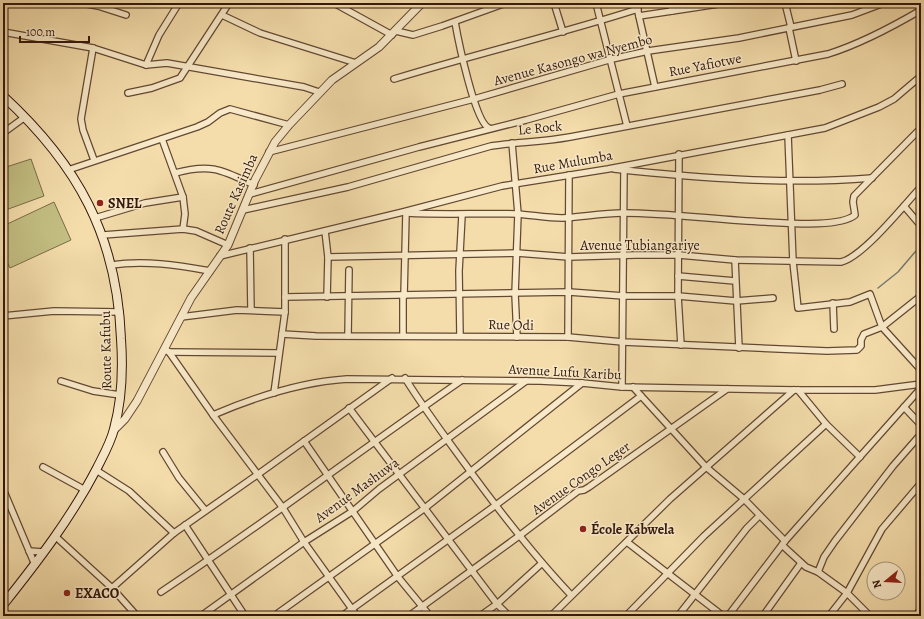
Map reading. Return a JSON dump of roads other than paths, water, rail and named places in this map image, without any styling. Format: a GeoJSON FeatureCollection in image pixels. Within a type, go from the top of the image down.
{"type":"FeatureCollection","features":[{"type":"Feature","properties":{"kind":"main road","name":"Route Kafubu"},"geometry":{"type":"LineString","coordinates":[[3,96],[26,117],[54,150],[68,170],[103,235],[111,265],[120,312],[122,349],[120,395],[114,430],[96,470],[75,508],[35,565],[3,605]]}},
{"type":"Feature","properties":{"kind":"street"},"geometry":{"type":"LineString","coordinates":[[82,3],[99,4],[126,15]]}},
{"type":"Feature","properties":{"kind":"street"},"geometry":{"type":"LineString","coordinates":[[146,65],[159,35],[179,3]]}},
{"type":"Feature","properties":{"kind":"street"},"geometry":{"type":"LineString","coordinates":[[128,93],[152,88],[176,80],[182,76],[186,66],[222,15],[228,3]]}},
{"type":"Feature","properties":{"kind":"street"},"geometry":{"type":"LineString","coordinates":[[334,3],[394,33],[413,35],[455,22],[494,5],[506,3]]}},
{"type":"Feature","properties":{"kind":"street","name":"Route Kasimba"},"geometry":{"type":"LineString","coordinates":[[114,430],[125,419],[137,401],[167,350],[191,298],[228,245],[269,152],[289,125],[319,92],[332,80],[356,64],[394,33],[422,3]]}},
{"type":"Feature","properties":{"kind":"street"},"geometry":{"type":"LineString","coordinates":[[554,3],[563,32]]}},
{"type":"Feature","properties":{"kind":"street"},"geometry":{"type":"LineString","coordinates":[[596,3],[612,59],[627,126]]}},
{"type":"Feature","properties":{"kind":"street"},"geometry":{"type":"LineString","coordinates":[[671,3],[672,11]]}},
{"type":"Feature","properties":{"kind":"street"},"geometry":{"type":"LineString","coordinates":[[639,16],[706,4],[725,3]]}},
{"type":"Feature","properties":{"kind":"street"},"geometry":{"type":"LineString","coordinates":[[785,3],[796,61]]}},
{"type":"Feature","properties":{"kind":"street","name":"Avenue Kasongo wa Nyembo"},"geometry":{"type":"LineString","coordinates":[[269,152],[474,99],[612,59],[648,51],[739,38],[852,15],[884,3]]}},
{"type":"Feature","properties":{"kind":"street"},"geometry":{"type":"LineString","coordinates":[[394,79],[462,58],[513,47],[602,21],[637,6],[655,87]]}},
{"type":"Feature","properties":{"kind":"street","name":"Rue Yafiotwe"},"geometry":{"type":"LineString","coordinates":[[250,194],[619,94],[796,61],[847,47],[921,10]]}},
{"type":"Feature","properties":{"kind":"street"},"geometry":{"type":"LineString","coordinates":[[222,15],[260,33],[356,64]]}},
{"type":"Feature","properties":{"kind":"street"},"geometry":{"type":"LineString","coordinates":[[455,22],[462,58],[474,99],[484,125],[489,128]]}},
{"type":"Feature","properties":{"kind":"street"},"geometry":{"type":"LineString","coordinates":[[3,32],[93,48],[146,65],[167,63],[304,87],[319,92]]}},
{"type":"Feature","properties":{"kind":"street"},"geometry":{"type":"LineString","coordinates":[[93,48],[81,119],[83,130],[94,160]]}},
{"type":"Feature","properties":{"kind":"street","name":"Rue Mulumba"},"geometry":{"type":"LineString","coordinates":[[220,256],[285,239],[404,213],[516,184],[608,169],[679,154],[825,128],[879,107],[894,98],[921,76]]}},
{"type":"Feature","properties":{"kind":"street","name":"Le Rock"},"geometry":{"type":"LineString","coordinates":[[243,210],[348,187],[479,149],[512,143],[545,141],[820,90],[842,84]]}},
{"type":"Feature","properties":{"kind":"street"},"geometry":{"type":"LineString","coordinates":[[68,170],[208,122],[225,110],[230,109],[289,125]]}},
{"type":"Feature","properties":{"kind":"street"},"geometry":{"type":"LineString","coordinates":[[3,133],[26,117]]}},
{"type":"Feature","properties":{"kind":"street"},"geometry":{"type":"LineString","coordinates":[[403,336],[405,256],[404,213],[462,215],[518,214],[570,217],[625,213],[679,215],[792,223],[837,221],[855,215],[853,202],[854,196],[920,132]]}},
{"type":"Feature","properties":{"kind":"street"},"geometry":{"type":"LineString","coordinates":[[788,135],[793,262],[798,308],[850,302],[870,294],[882,327],[921,370]]}},
{"type":"Feature","properties":{"kind":"street"},"geometry":{"type":"LineString","coordinates":[[162,139],[183,197],[185,214],[183,229]]}},
{"type":"Feature","properties":{"kind":"street"},"geometry":{"type":"LineString","coordinates":[[512,143],[518,214],[515,294],[517,337]]}},
{"type":"Feature","properties":{"kind":"street"},"geometry":{"type":"LineString","coordinates":[[679,154],[678,296],[681,344]]}},
{"type":"Feature","properties":{"kind":"street"},"geometry":{"type":"LineString","coordinates":[[175,173],[200,167],[212,168],[254,185]]}},
{"type":"Feature","properties":{"kind":"street"},"geometry":{"type":"LineString","coordinates":[[608,169],[790,182],[825,182],[872,178]]}},
{"type":"Feature","properties":{"kind":"street"},"geometry":{"type":"LineString","coordinates":[[622,387],[625,213],[624,170]]}},
{"type":"Feature","properties":{"kind":"street"},"geometry":{"type":"LineString","coordinates":[[568,337],[570,217],[569,175]]}},
{"type":"Feature","properties":{"kind":"street","name":"Avenue Tubiangariye"},"geometry":{"type":"LineString","coordinates":[[328,257],[517,253],[569,257],[624,255],[679,256],[735,260],[841,262],[849,259],[874,238],[921,187]]}},
{"type":"Feature","properties":{"kind":"street"},"geometry":{"type":"LineString","coordinates":[[95,218],[145,202],[183,197]]}},
{"type":"Feature","properties":{"kind":"street"},"geometry":{"type":"LineString","coordinates":[[904,206],[921,226]]}},
{"type":"Feature","properties":{"kind":"street"},"geometry":{"type":"LineString","coordinates":[[460,336],[459,271],[462,215]]}},
{"type":"Feature","properties":{"kind":"street"},"geometry":{"type":"LineString","coordinates":[[103,235],[183,229],[196,231],[228,245]]}},
{"type":"Feature","properties":{"kind":"street"},"geometry":{"type":"LineString","coordinates":[[325,230],[328,257],[327,297]]}},
{"type":"Feature","properties":{"kind":"street"},"geometry":{"type":"LineString","coordinates":[[274,393],[278,353],[285,312],[285,239]]}},
{"type":"Feature","properties":{"kind":"street"},"geometry":{"type":"LineString","coordinates":[[250,248],[251,310]]}},
{"type":"Feature","properties":{"kind":"street"},"geometry":{"type":"LineString","coordinates":[[735,260],[739,348]]}},
{"type":"Feature","properties":{"kind":"street"},"geometry":{"type":"LineString","coordinates":[[111,265],[132,262],[154,263],[210,271]]}},
{"type":"Feature","properties":{"kind":"street"},"geometry":{"type":"LineString","coordinates":[[348,336],[347,297],[349,270]]}},
{"type":"Feature","properties":{"kind":"street"},"geometry":{"type":"LineString","coordinates":[[678,276],[735,281]]}},
{"type":"Feature","properties":{"kind":"street"},"geometry":{"type":"LineString","coordinates":[[285,297],[569,292],[624,296],[678,296],[736,301],[773,298]]}},
{"type":"Feature","properties":{"kind":"street"},"geometry":{"type":"LineString","coordinates":[[882,327],[921,296]]}},
{"type":"Feature","properties":{"kind":"street"},"geometry":{"type":"LineString","coordinates":[[833,303],[834,329]]}},
{"type":"Feature","properties":{"kind":"street"},"geometry":{"type":"LineString","coordinates":[[181,317],[251,310],[285,312]]}},
{"type":"Feature","properties":{"kind":"street"},"geometry":{"type":"LineString","coordinates":[[3,316],[54,311],[120,312]]}},
{"type":"Feature","properties":{"kind":"street","name":"Rue Odi"},"geometry":{"type":"LineString","coordinates":[[282,334],[348,336],[568,337],[623,342],[827,351],[857,350],[861,346],[861,340],[864,334],[882,327]]}},
{"type":"Feature","properties":{"kind":"street"},"geometry":{"type":"LineString","coordinates":[[167,350],[278,353]]}},
{"type":"Feature","properties":{"kind":"street"},"geometry":{"type":"LineString","coordinates":[[167,350],[213,416],[283,508],[304,542],[357,616]]}},
{"type":"Feature","properties":{"kind":"street"},"geometry":{"type":"LineString","coordinates":[[112,588],[174,533],[392,378]]}},
{"type":"Feature","properties":{"kind":"street"},"geometry":{"type":"LineString","coordinates":[[405,378],[423,407],[446,439],[519,536],[541,564],[571,595]]}},
{"type":"Feature","properties":{"kind":"street","name":"Avenue Lufu Karibu"},"geometry":{"type":"LineString","coordinates":[[213,416],[249,400],[329,380],[405,378],[582,382],[622,387],[796,390],[874,390],[921,384]]}},
{"type":"Feature","properties":{"kind":"street"},"geometry":{"type":"LineString","coordinates":[[160,592],[208,561],[374,441],[462,380]]}},
{"type":"Feature","properties":{"kind":"street"},"geometry":{"type":"LineString","coordinates":[[61,381],[93,391],[120,395]]}},
{"type":"Feature","properties":{"kind":"street","name":"Avenue Mashuwa"},"geometry":{"type":"LineString","coordinates":[[202,616],[304,542],[353,512],[446,439],[526,381]]}},
{"type":"Feature","properties":{"kind":"street"},"geometry":{"type":"LineString","coordinates":[[274,616],[425,508],[582,382]]}},
{"type":"Feature","properties":{"kind":"street"},"geometry":{"type":"LineString","coordinates":[[633,387],[706,467],[744,499],[801,562],[848,593],[870,616]]}},
{"type":"Feature","properties":{"kind":"street"},"geometry":{"type":"LineString","coordinates":[[728,616],[784,543],[921,388]]}},
{"type":"Feature","properties":{"kind":"street","name":"Avenue Congo Leger"},"geometry":{"type":"LineString","coordinates":[[409,616],[421,606],[472,572],[578,491],[589,487],[728,389]]}},
{"type":"Feature","properties":{"kind":"street"},"geometry":{"type":"LineString","coordinates":[[551,616],[670,499],[796,390],[826,424],[860,457]]}},
{"type":"Feature","properties":{"kind":"street"},"geometry":{"type":"LineString","coordinates":[[342,616],[496,505],[641,396]]}},
{"type":"Feature","properties":{"kind":"street"},"geometry":{"type":"LineString","coordinates":[[904,407],[921,425]]}},
{"type":"Feature","properties":{"kind":"street"},"geometry":{"type":"LineString","coordinates":[[349,408],[472,572],[497,604],[509,616]]}},
{"type":"Feature","properties":{"kind":"street"},"geometry":{"type":"LineString","coordinates":[[626,616],[683,557],[826,424]]}},
{"type":"Feature","properties":{"kind":"street"},"geometry":{"type":"LineString","coordinates":[[818,572],[824,556],[835,541],[879,483],[921,434]]}},
{"type":"Feature","properties":{"kind":"street"},"geometry":{"type":"LineString","coordinates":[[304,441],[398,577],[430,616]]}},
{"type":"Feature","properties":{"kind":"street"},"geometry":{"type":"LineString","coordinates":[[163,452],[179,478],[205,510]]}},
{"type":"Feature","properties":{"kind":"street"},"geometry":{"type":"LineString","coordinates":[[43,467],[85,490]]}},
{"type":"Feature","properties":{"kind":"street"},"geometry":{"type":"LineString","coordinates":[[96,470],[129,491],[174,533]]}},
{"type":"Feature","properties":{"kind":"street"},"geometry":{"type":"LineString","coordinates":[[829,616],[848,593],[882,529],[921,483]]}},
{"type":"Feature","properties":{"kind":"street"},"geometry":{"type":"LineString","coordinates":[[3,489],[35,565]]}},
{"type":"Feature","properties":{"kind":"street"},"geometry":{"type":"LineString","coordinates":[[678,616],[747,528],[759,516]]}},
{"type":"Feature","properties":{"kind":"street"},"geometry":{"type":"LineString","coordinates":[[185,525],[245,616]]}},
{"type":"Feature","properties":{"kind":"street"},"geometry":{"type":"LineString","coordinates":[[55,536],[112,588],[134,615]]}},
{"type":"Feature","properties":{"kind":"street"},"geometry":{"type":"LineString","coordinates":[[626,542],[723,616]]}},
{"type":"Feature","properties":{"kind":"street"},"geometry":{"type":"LineString","coordinates":[[29,551],[44,552]]}},
{"type":"Feature","properties":{"kind":"street"},"geometry":{"type":"LineString","coordinates":[[763,616],[801,562]]}},
{"type":"Feature","properties":{"kind":"street"},"geometry":{"type":"LineString","coordinates":[[480,616],[497,604],[541,564]]}},
{"type":"Feature","properties":{"kind":"street"},"geometry":{"type":"LineString","coordinates":[[916,616],[921,608]]}},
{"type":"Feature","properties":{"kind":"waterway"},"geometry":{"type":"LineString","coordinates":[[878,288],[898,272],[921,247]]}},
{"type":"Feature","properties":{"kind":"place","name":"SNEL"},"geometry":{"type":"Point","coordinates":[100,203]}},
{"type":"Feature","properties":{"kind":"place","name":"École Kabwela"},"geometry":{"type":"Point","coordinates":[583,529]}},
{"type":"Feature","properties":{"kind":"place","name":"EXACO"},"geometry":{"type":"Point","coordinates":[67,593]}}]}
